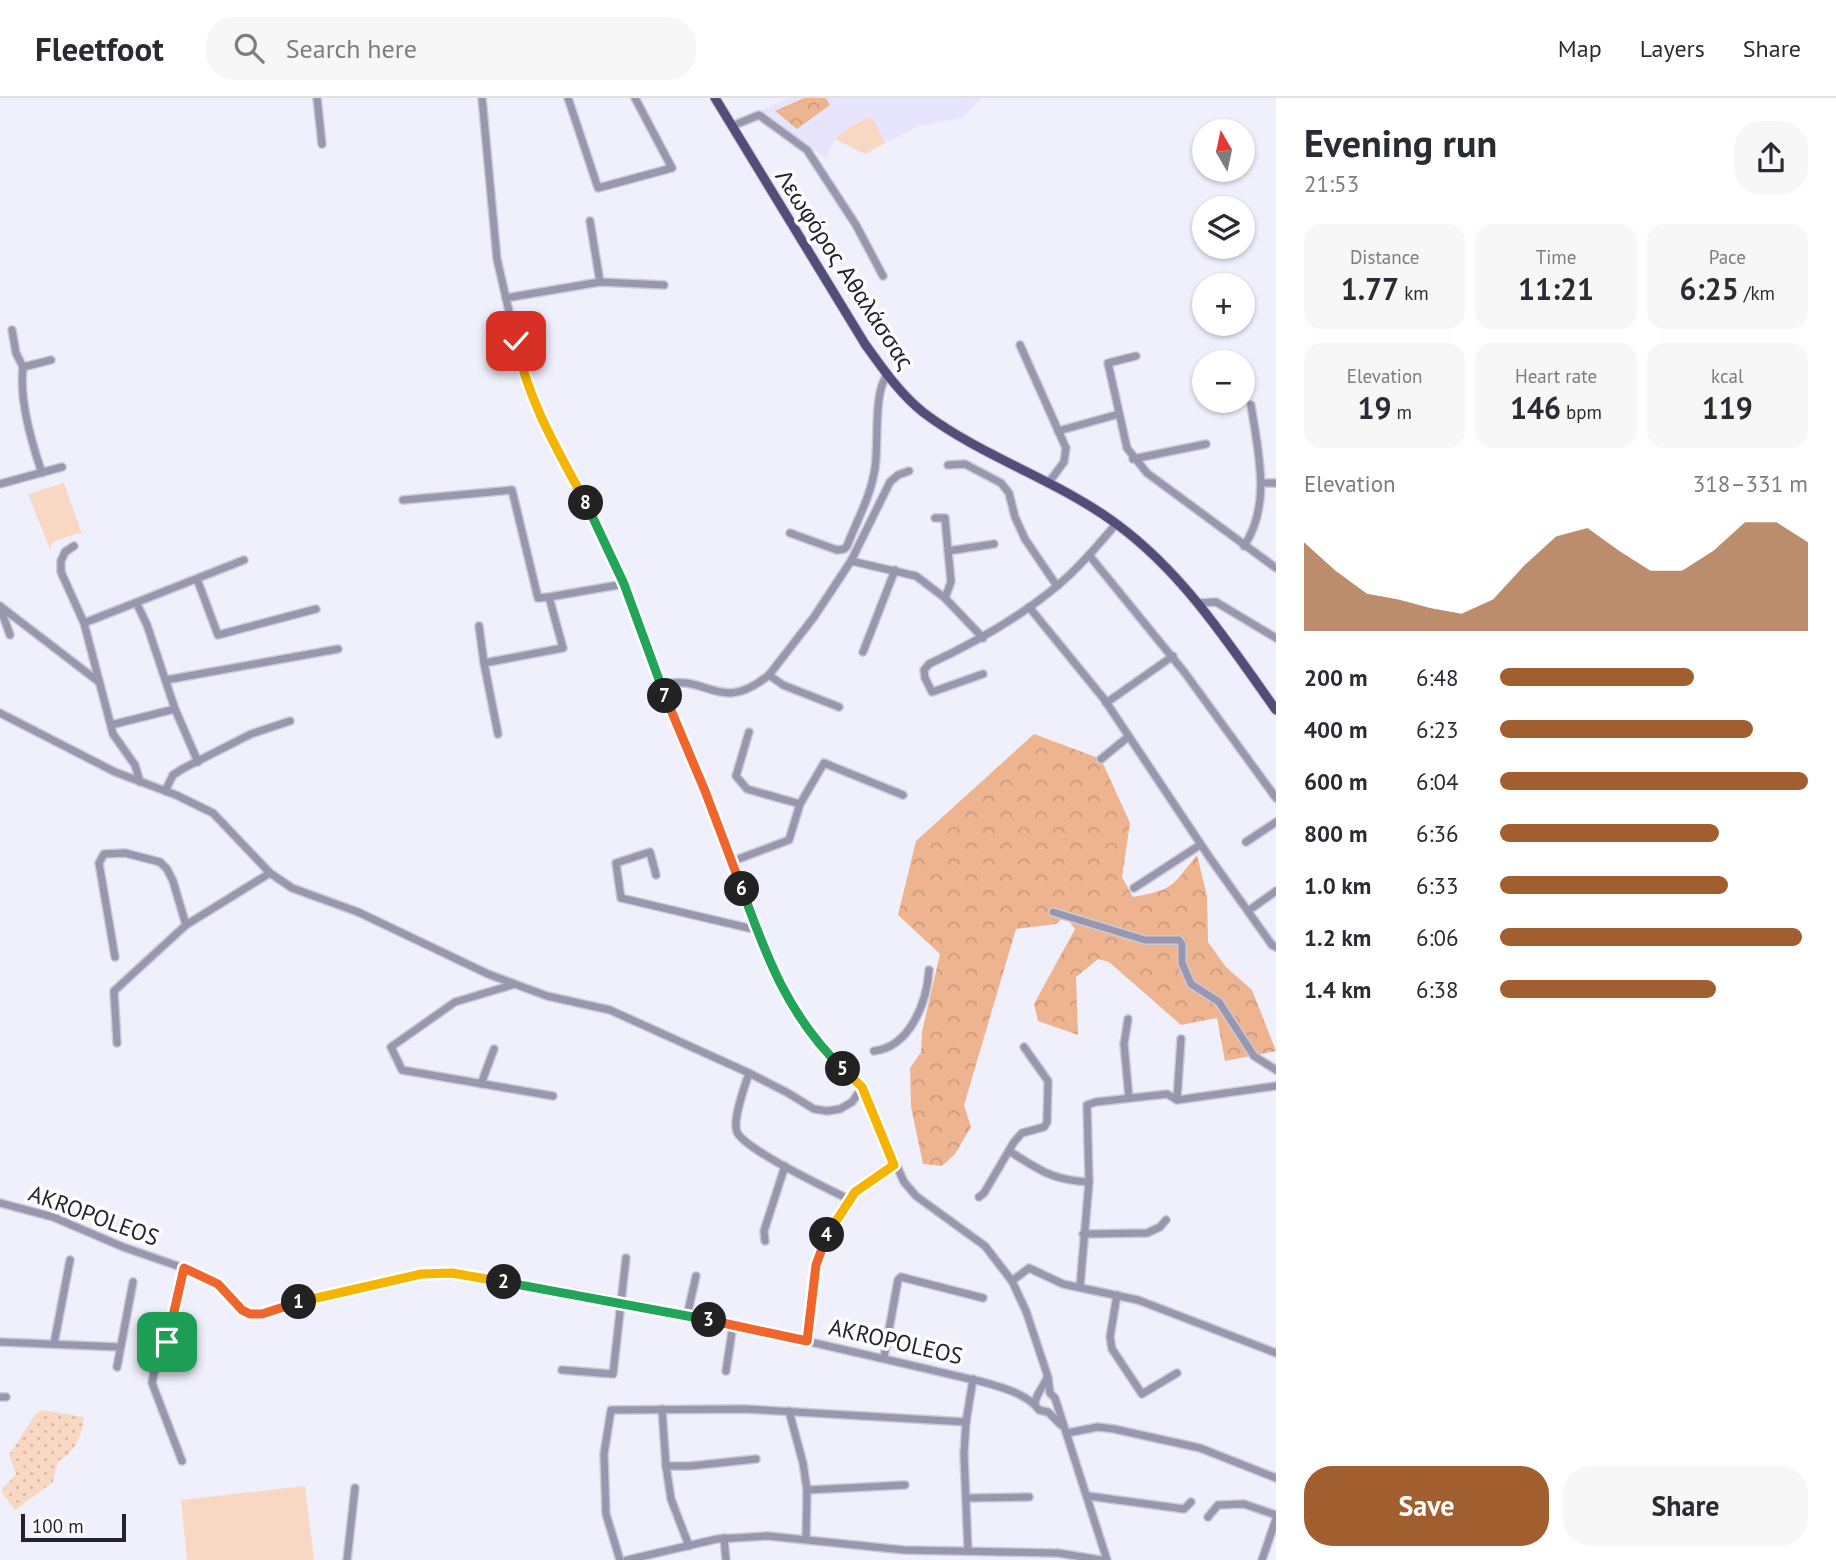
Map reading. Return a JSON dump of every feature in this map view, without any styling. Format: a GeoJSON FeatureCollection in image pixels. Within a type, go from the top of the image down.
{"type":"FeatureCollection","features":[{"type":"Feature","properties":{"kind":"main road","name":"Λεωφόρος Αθαλάσσας"},"geometry":{"type":"LineString","coordinates":[[715,98],[859,334],[887,375],[905,395],[938,423],[1049,482],[1116,524],[1168,567],[1199,603],[1276,710]]}},
{"type":"Feature","properties":{"kind":"street"},"geometry":{"type":"LineString","coordinates":[[317,98],[322,144]]}},
{"type":"Feature","properties":{"kind":"street"},"geometry":{"type":"LineString","coordinates":[[482,98],[498,259],[520,359],[544,423],[597,523],[624,584],[660,685],[733,861],[777,978],[802,1023],[824,1050],[862,1087],[894,1165],[904,1182],[916,1196],[985,1246],[1012,1281],[1026,1311],[1051,1393],[1088,1496],[1104,1560],[968,1551],[904,1550],[768,1536],[724,1538],[627,1560]]}},
{"type":"Feature","properties":{"kind":"street"},"geometry":{"type":"LineString","coordinates":[[568,98],[598,188],[672,168],[635,98]]}},
{"type":"Feature","properties":{"kind":"street"},"geometry":{"type":"LineString","coordinates":[[732,126],[759,114],[807,150],[849,214],[883,276]]}},
{"type":"Feature","properties":{"kind":"street"},"geometry":{"type":"LineString","coordinates":[[590,221],[600,282]]}},
{"type":"Feature","properties":{"kind":"street"},"geometry":{"type":"LineString","coordinates":[[506,298],[600,282],[664,285]]}},
{"type":"Feature","properties":{"kind":"street"},"geometry":{"type":"LineString","coordinates":[[12,330],[16,353],[23,367],[22,387],[42,473]]}},
{"type":"Feature","properties":{"kind":"street"},"geometry":{"type":"LineString","coordinates":[[1020,345],[1066,448],[1064,462],[1049,482]]}},
{"type":"Feature","properties":{"kind":"street"},"geometry":{"type":"LineString","coordinates":[[1136,356],[1108,363],[1127,448],[1133,459],[1147,473],[1276,568]]}},
{"type":"Feature","properties":{"kind":"street"},"geometry":{"type":"LineString","coordinates":[[23,367],[51,360]]}},
{"type":"Feature","properties":{"kind":"street"},"geometry":{"type":"LineString","coordinates":[[790,533],[837,550],[848,546],[868,498],[875,470],[881,389],[887,375]]}},
{"type":"Feature","properties":{"kind":"street"},"geometry":{"type":"LineString","coordinates":[[1244,546],[1256,526],[1262,483],[1252,413]]}},
{"type":"Feature","properties":{"kind":"street"},"geometry":{"type":"LineString","coordinates":[[1058,430],[1119,414]]}},
{"type":"Feature","properties":{"kind":"street"},"geometry":{"type":"LineString","coordinates":[[1133,459],[1206,444]]}},
{"type":"Feature","properties":{"kind":"street"},"geometry":{"type":"LineString","coordinates":[[948,465],[965,464],[1002,483],[1009,493],[1015,517],[1025,539],[1058,586]]}},
{"type":"Feature","properties":{"kind":"street"},"geometry":{"type":"LineString","coordinates":[[0,484],[62,467]]}},
{"type":"Feature","properties":{"kind":"street"},"geometry":{"type":"LineString","coordinates":[[660,685],[674,681],[687,682],[725,694],[739,693],[754,687],[769,676],[814,617],[851,561],[890,482],[909,471]]}},
{"type":"Feature","properties":{"kind":"street"},"geometry":{"type":"LineString","coordinates":[[1262,483],[1276,483]]}},
{"type":"Feature","properties":{"kind":"street"},"geometry":{"type":"LineString","coordinates":[[403,500],[512,490],[538,598],[624,584]]}},
{"type":"Feature","properties":{"kind":"street"},"geometry":{"type":"LineString","coordinates":[[935,518],[945,518],[951,582],[945,598]]}},
{"type":"Feature","properties":{"kind":"street"},"geometry":{"type":"LineString","coordinates":[[983,674],[932,692],[924,670],[929,664],[983,638],[1058,586],[1116,524]]}},
{"type":"Feature","properties":{"kind":"street"},"geometry":{"type":"LineString","coordinates":[[948,551],[994,544]]}},
{"type":"Feature","properties":{"kind":"street"},"geometry":{"type":"LineString","coordinates":[[74,546],[65,552],[61,561],[61,572],[84,623],[113,734],[138,772],[140,782]]}},
{"type":"Feature","properties":{"kind":"street"},"geometry":{"type":"LineString","coordinates":[[1089,555],[1173,656],[1276,798]]}},
{"type":"Feature","properties":{"kind":"street"},"geometry":{"type":"LineString","coordinates":[[84,623],[244,559]]}},
{"type":"Feature","properties":{"kind":"street"},"geometry":{"type":"LineString","coordinates":[[851,561],[916,576],[945,598],[983,638]]}},
{"type":"Feature","properties":{"kind":"street"},"geometry":{"type":"LineString","coordinates":[[863,652],[895,570]]}},
{"type":"Feature","properties":{"kind":"street"},"geometry":{"type":"LineString","coordinates":[[197,579],[218,635],[316,609]]}},
{"type":"Feature","properties":{"kind":"street"},"geometry":{"type":"LineString","coordinates":[[484,663],[563,648],[549,597]]}},
{"type":"Feature","properties":{"kind":"street"},"geometry":{"type":"LineString","coordinates":[[1199,603],[1216,602],[1276,638]]}},
{"type":"Feature","properties":{"kind":"street"},"geometry":{"type":"LineString","coordinates":[[137,604],[175,709],[198,762]]}},
{"type":"Feature","properties":{"kind":"street"},"geometry":{"type":"LineString","coordinates":[[0,606],[100,683]]}},
{"type":"Feature","properties":{"kind":"street"},"geometry":{"type":"LineString","coordinates":[[0,606],[10,635]]}},
{"type":"Feature","properties":{"kind":"street"},"geometry":{"type":"LineString","coordinates":[[1030,607],[1106,703],[1200,845],[1276,947]]}},
{"type":"Feature","properties":{"kind":"street"},"geometry":{"type":"LineString","coordinates":[[480,626],[484,663],[498,734]]}},
{"type":"Feature","properties":{"kind":"street"},"geometry":{"type":"LineString","coordinates":[[166,680],[338,649]]}},
{"type":"Feature","properties":{"kind":"street"},"geometry":{"type":"LineString","coordinates":[[1106,703],[1173,656]]}},
{"type":"Feature","properties":{"kind":"street"},"geometry":{"type":"LineString","coordinates":[[769,676],[783,685],[839,707]]}},
{"type":"Feature","properties":{"kind":"street"},"geometry":{"type":"LineString","coordinates":[[111,725],[175,709]]}},
{"type":"Feature","properties":{"kind":"street"},"geometry":{"type":"LineString","coordinates":[[0,713],[115,772],[214,813],[270,873],[292,888],[358,912],[512,985],[610,1010],[749,1073],[814,1110],[840,1109],[852,1102],[862,1087]]}},
{"type":"Feature","properties":{"kind":"street"},"geometry":{"type":"LineString","coordinates":[[164,791],[173,775],[251,734],[290,721]]}},
{"type":"Feature","properties":{"kind":"street"},"geometry":{"type":"LineString","coordinates":[[749,732],[736,776],[747,789],[800,804]]}},
{"type":"Feature","properties":{"kind":"street"},"geometry":{"type":"LineString","coordinates":[[1101,759],[1128,737]]}},
{"type":"Feature","properties":{"kind":"street"},"geometry":{"type":"LineString","coordinates":[[733,861],[789,840],[800,804],[824,763],[903,795]]}},
{"type":"Feature","properties":{"kind":"street"},"geometry":{"type":"LineString","coordinates":[[1246,842],[1276,822]]}},
{"type":"Feature","properties":{"kind":"street"},"geometry":{"type":"LineString","coordinates":[[1135,888],[1200,845]]}},
{"type":"Feature","properties":{"kind":"street"},"geometry":{"type":"LineString","coordinates":[[656,875],[650,852],[616,863],[621,898],[757,930]]}},
{"type":"Feature","properties":{"kind":"street"},"geometry":{"type":"LineString","coordinates":[[115,957],[99,863],[104,854],[125,853],[160,862],[173,881],[186,925]]}},
{"type":"Feature","properties":{"kind":"street"},"geometry":{"type":"LineString","coordinates":[[117,1044],[114,991],[186,925],[270,873]]}},
{"type":"Feature","properties":{"kind":"street"},"geometry":{"type":"LineString","coordinates":[[1248,911],[1276,891]]}},
{"type":"Feature","properties":{"kind":"street"},"geometry":{"type":"LineString","coordinates":[[1053,912],[1145,940],[1179,940],[1182,944],[1182,963],[1191,984],[1219,1002],[1254,1056],[1276,1070]]}},
{"type":"Feature","properties":{"kind":"street"},"geometry":{"type":"LineString","coordinates":[[874,1051],[893,1046],[917,1015],[926,993],[929,970]]}},
{"type":"Feature","properties":{"kind":"street"},"geometry":{"type":"LineString","coordinates":[[512,985],[455,1002],[391,1047],[402,1070],[553,1096]]}},
{"type":"Feature","properties":{"kind":"street"},"geometry":{"type":"LineString","coordinates":[[1128,1019],[1124,1044],[1129,1098]]}},
{"type":"Feature","properties":{"kind":"street"},"geometry":{"type":"LineString","coordinates":[[1177,1100],[1181,1039]]}},
{"type":"Feature","properties":{"kind":"street"},"geometry":{"type":"LineString","coordinates":[[979,1197],[984,1194],[1022,1133],[1044,1127],[1047,1122],[1048,1081],[1024,1047]]}},
{"type":"Feature","properties":{"kind":"street"},"geometry":{"type":"LineString","coordinates":[[481,1084],[494,1049]]}},
{"type":"Feature","properties":{"kind":"street"},"geometry":{"type":"LineString","coordinates":[[749,1073],[735,1122],[737,1133],[785,1166],[850,1199]]}},
{"type":"Feature","properties":{"kind":"street"},"geometry":{"type":"LineString","coordinates":[[1080,1287],[1089,1182],[1087,1105],[1167,1094],[1177,1100],[1276,1086]]}},
{"type":"Feature","properties":{"kind":"street"},"geometry":{"type":"LineString","coordinates":[[1009,1151],[1049,1175],[1065,1180],[1089,1182]]}},
{"type":"Feature","properties":{"kind":"street"},"geometry":{"type":"LineString","coordinates":[[807,1341],[811,1293],[823,1241],[855,1192],[894,1165]]}},
{"type":"Feature","properties":{"kind":"street"},"geometry":{"type":"LineString","coordinates":[[765,1241],[764,1231],[785,1166]]}},
{"type":"Feature","properties":{"kind":"street","name":"AKROPOLEOS"},"geometry":{"type":"LineString","coordinates":[[0,1203],[53,1217],[184,1268],[212,1281],[242,1310],[256,1315],[390,1280],[431,1273],[464,1275],[621,1302],[884,1357],[973,1379],[1021,1396],[1037,1398]]}},
{"type":"Feature","properties":{"kind":"street"},"geometry":{"type":"LineString","coordinates":[[1083,1234],[1147,1233],[1160,1227],[1166,1220]]}},
{"type":"Feature","properties":{"kind":"street"},"geometry":{"type":"LineString","coordinates":[[562,1370],[613,1374],[626,1258]]}},
{"type":"Feature","properties":{"kind":"street"},"geometry":{"type":"LineString","coordinates":[[54,1344],[70,1260]]}},
{"type":"Feature","properties":{"kind":"street"},"geometry":{"type":"LineString","coordinates":[[182,1461],[152,1383],[167,1342],[184,1268]]}},
{"type":"Feature","properties":{"kind":"street"},"geometry":{"type":"LineString","coordinates":[[1012,1281],[1029,1268],[1063,1284],[1138,1300],[1276,1353]]}},
{"type":"Feature","properties":{"kind":"street"},"geometry":{"type":"LineString","coordinates":[[687,1316],[696,1276]]}},
{"type":"Feature","properties":{"kind":"street"},"geometry":{"type":"LineString","coordinates":[[884,1357],[898,1280],[901,1277],[983,1298]]}},
{"type":"Feature","properties":{"kind":"street"},"geometry":{"type":"LineString","coordinates":[[117,1367],[133,1282]]}},
{"type":"Feature","properties":{"kind":"street"},"geometry":{"type":"LineString","coordinates":[[1116,1295],[1110,1337],[1112,1349],[1142,1394],[1177,1374]]}},
{"type":"Feature","properties":{"kind":"street"},"geometry":{"type":"LineString","coordinates":[[726,1371],[733,1325]]}},
{"type":"Feature","properties":{"kind":"street"},"geometry":{"type":"LineString","coordinates":[[0,1342],[119,1347]]}},
{"type":"Feature","properties":{"kind":"street"},"geometry":{"type":"LineString","coordinates":[[1048,1377],[1037,1398],[1039,1410],[1048,1412],[1066,1431]]}},
{"type":"Feature","properties":{"kind":"street"},"geometry":{"type":"LineString","coordinates":[[968,1551],[964,1454],[973,1379]]}},
{"type":"Feature","properties":{"kind":"street"},"geometry":{"type":"LineString","coordinates":[[1037,1398],[1051,1393]]}},
{"type":"Feature","properties":{"kind":"street"},"geometry":{"type":"LineString","coordinates":[[1048,1412],[1055,1404]]}},
{"type":"Feature","properties":{"kind":"street"},"geometry":{"type":"LineString","coordinates":[[662,1409],[671,1499],[689,1546]]}},
{"type":"Feature","properties":{"kind":"street"},"geometry":{"type":"LineString","coordinates":[[620,1560],[606,1514],[604,1454],[611,1410],[745,1409],[966,1422]]}},
{"type":"Feature","properties":{"kind":"street"},"geometry":{"type":"LineString","coordinates":[[789,1411],[807,1490],[806,1539]]}},
{"type":"Feature","properties":{"kind":"street"},"geometry":{"type":"LineString","coordinates":[[1066,1431],[1098,1427],[1114,1429],[1200,1448],[1276,1478]]}},
{"type":"Feature","properties":{"kind":"street"},"geometry":{"type":"LineString","coordinates":[[666,1466],[756,1459]]}},
{"type":"Feature","properties":{"kind":"street"},"geometry":{"type":"LineString","coordinates":[[807,1490],[905,1485]]}},
{"type":"Feature","properties":{"kind":"street"},"geometry":{"type":"LineString","coordinates":[[348,1560],[355,1488]]}},
{"type":"Feature","properties":{"kind":"street"},"geometry":{"type":"LineString","coordinates":[[1088,1496],[1184,1509],[1191,1502]]}},
{"type":"Feature","properties":{"kind":"street"},"geometry":{"type":"LineString","coordinates":[[967,1498],[1029,1497]]}},
{"type":"Feature","properties":{"kind":"street"},"geometry":{"type":"LineString","coordinates":[[1208,1517],[1218,1504],[1244,1504],[1276,1517],[1273,1540],[1262,1560]]}},
{"type":"Feature","properties":{"kind":"street"},"geometry":{"type":"LineString","coordinates":[[724,1538],[726,1560]]}},
{"type":"Feature","properties":{"kind":"street"},"geometry":{"type":"LineString","coordinates":[[904,1550],[904,1560]]}},
{"type":"Feature","properties":{"kind":"shaded area"},"geometry":{"type":"Polygon","coordinates":[[[788,98],[981,98],[962,118],[918,126],[865,154],[835,139],[826,159],[760,111],[788,98]]]}},
{"type":"Feature","properties":{"kind":"shaded area"},"geometry":{"type":"Polygon","coordinates":[[[869,117],[874,121],[885,143],[865,154],[835,139],[850,127],[869,117]]]}},
{"type":"Feature","properties":{"kind":"shaded area"},"geometry":{"type":"Polygon","coordinates":[[[64,483],[82,534],[53,542],[50,549],[28,494],[64,483]]]}},
{"type":"Feature","properties":{"kind":"shaded area"},"geometry":{"type":"Polygon","coordinates":[[[42,1410],[84,1417],[82,1430],[73,1449],[58,1461],[53,1482],[15,1510],[1,1491],[16,1474],[9,1455],[35,1415],[42,1410]]]}},
{"type":"Feature","properties":{"kind":"shaded area"},"geometry":{"type":"Polygon","coordinates":[[[305,1486],[314,1560],[187,1560],[181,1500],[305,1486]]]}},
{"type":"Feature","properties":{"kind":"green space"},"geometry":{"type":"Polygon","coordinates":[[[804,98],[826,98],[830,105],[797,129],[775,111],[804,98]]]}},
{"type":"Feature","properties":{"kind":"green space"},"geometry":{"type":"Polygon","coordinates":[[[1034,734],[1101,759],[1130,823],[1122,877],[1133,897],[1165,889],[1197,855],[1207,896],[1208,942],[1226,967],[1252,990],[1276,1051],[1225,1061],[1217,1018],[1181,1025],[1109,962],[1098,959],[1076,977],[1078,1035],[1038,1021],[1034,1004],[1075,929],[1065,916],[1056,924],[1016,929],[964,1105],[971,1127],[955,1154],[942,1166],[923,1164],[911,1107],[910,1068],[921,1052],[922,1032],[940,954],[898,915],[916,841],[1034,734]]]}},
{"type":"Feature","properties":{"kind":"route"},"geometry":{"type":"LineString","coordinates":[[167,1342],[184,1268],[218,1284],[242,1310],[256,1315],[407,1276],[441,1272],[621,1302],[807,1341],[811,1293],[823,1241],[855,1192],[894,1165],[862,1087],[824,1050],[802,1023],[767,958],[733,861],[678,732],[624,584],[597,523],[544,423],[526,377],[516,341]]}}]}
